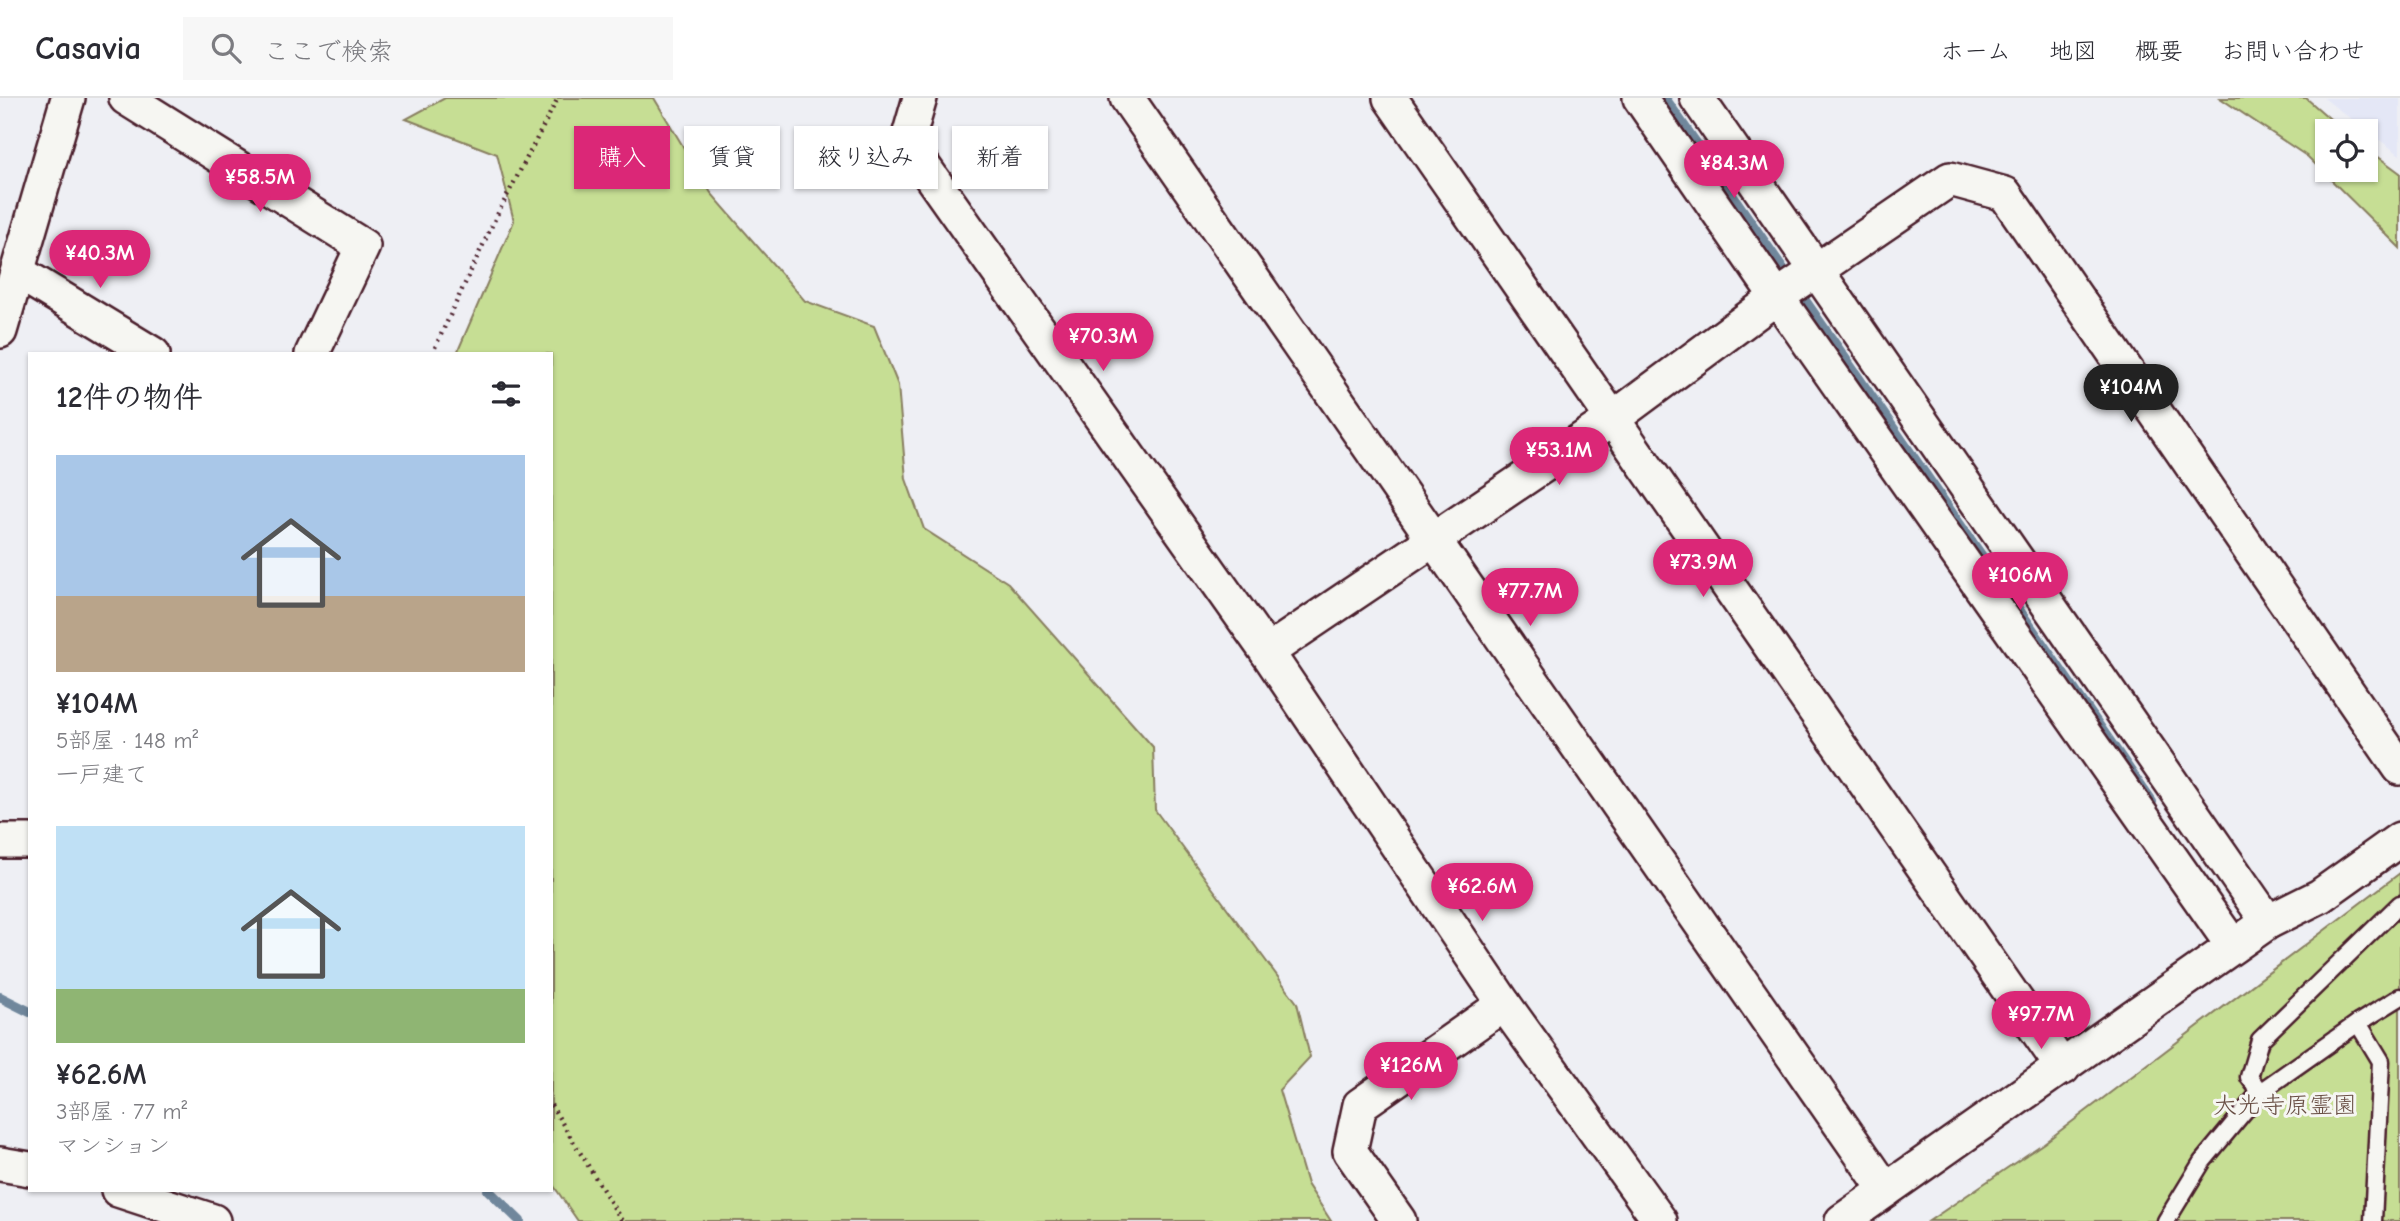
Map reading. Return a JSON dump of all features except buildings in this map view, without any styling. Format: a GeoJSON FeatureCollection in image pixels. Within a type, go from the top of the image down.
{"type":"FeatureCollection","features":[{"type":"Feature","properties":{"kind":"street"},"geometry":{"type":"LineString","coordinates":[[0,331],[68,98]]}},
{"type":"Feature","properties":{"kind":"street"},"geometry":{"type":"LineString","coordinates":[[126,98],[363,246],[313,352]]}},
{"type":"Feature","properties":{"kind":"street"},"geometry":{"type":"LineString","coordinates":[[920,98],[907,143],[1266,652],[1504,1004],[1660,1221]]}},
{"type":"Feature","properties":{"kind":"street"},"geometry":{"type":"LineString","coordinates":[[1127,98],[1886,1190]]}},
{"type":"Feature","properties":{"kind":"street"},"geometry":{"type":"LineString","coordinates":[[1390,98],[2063,1068]]}},
{"type":"Feature","properties":{"kind":"street"},"geometry":{"type":"LineString","coordinates":[[1640,98],[2233,946]]}},
{"type":"Feature","properties":{"kind":"street"},"geometry":{"type":"LineString","coordinates":[[1697,98],[2268,922]]}},
{"type":"Feature","properties":{"kind":"street"},"geometry":{"type":"LineString","coordinates":[[1266,652],[1611,420],[1777,297],[1950,179],[2005,194],[2400,768]]}},
{"type":"Feature","properties":{"kind":"street"},"geometry":{"type":"LineString","coordinates":[[19,272],[150,352]]}},
{"type":"Feature","properties":{"kind":"street"},"geometry":{"type":"LineString","coordinates":[[1842,1221],[2268,922],[2320,896],[2400,839]]}},
{"type":"Feature","properties":{"kind":"street"},"geometry":{"type":"LineString","coordinates":[[0,841],[28,841]]}},
{"type":"Feature","properties":{"kind":"street"},"geometry":{"type":"LineString","coordinates":[[1399,1221],[1350,1151],[1360,1105],[1504,1004]]}},
{"type":"Feature","properties":{"kind":"street"},"geometry":{"type":"LineString","coordinates":[[0,1164],[28,1169]]}},
{"type":"Feature","properties":{"kind":"street"},"geometry":{"type":"LineString","coordinates":[[124,1192],[213,1221]]}},
{"type":"Feature","properties":{"kind":"lane"},"geometry":{"type":"LineString","coordinates":[[2260,1092],[2249,1077],[2260,1040],[2400,904]]}},
{"type":"Feature","properties":{"kind":"lane"},"geometry":{"type":"LineString","coordinates":[[2166,1221],[2202,1162],[2260,1092],[2400,997]]}},
{"type":"Feature","properties":{"kind":"lane"},"geometry":{"type":"LineString","coordinates":[[2358,1023],[2381,1061],[2374,1221]]}},
{"type":"Feature","properties":{"kind":"path"},"geometry":{"type":"LineString","coordinates":[[433,352],[496,216],[558,98]]}},
{"type":"Feature","properties":{"kind":"path"},"geometry":{"type":"LineString","coordinates":[[553,1108],[599,1179],[622,1221]]}},
{"type":"Feature","properties":{"kind":"shaded area"},"geometry":{"type":"Polygon","coordinates":[[[2324,98],[2400,98],[2400,155],[2378,139],[2378,119],[2352,119],[2324,98]]]}},
{"type":"Feature","properties":{"kind":"green space"},"geometry":{"type":"Polygon","coordinates":[[[445,98],[654,98],[684,148],[684,189],[709,189],[805,301],[874,326],[898,385],[906,479],[924,529],[1008,583],[1153,747],[1155,810],[1297,1003],[1310,1057],[1279,1090],[1307,1184],[1331,1221],[578,1221],[553,1185],[553,352],[457,352],[514,221],[497,154],[406,119],[445,98]]]}},
{"type":"Feature","properties":{"kind":"green space"},"geometry":{"type":"Polygon","coordinates":[[[2220,98],[2306,98],[2330,119],[2315,119],[2315,164],[2220,98]]]}},
{"type":"Feature","properties":{"kind":"green space"},"geometry":{"type":"Polygon","coordinates":[[[2378,157],[2400,173],[2400,248],[2333,182],[2378,182],[2378,157]]]}},
{"type":"Feature","properties":{"kind":"green space","name":"大光寺原霊園"},"geometry":{"type":"Polygon","coordinates":[[[2400,873],[2400,1221],[1929,1221],[2044,1143],[2400,873]]]}},
{"type":"Feature","properties":{"kind":"waterway"},"geometry":{"type":"LineString","coordinates":[[1665,98],[2152,802]]}},
{"type":"Feature","properties":{"kind":"waterway"},"geometry":{"type":"LineString","coordinates":[[0,997],[28,1011]]}},
{"type":"Feature","properties":{"kind":"waterway"},"geometry":{"type":"LineString","coordinates":[[490,1192],[520,1221]]}}]}
